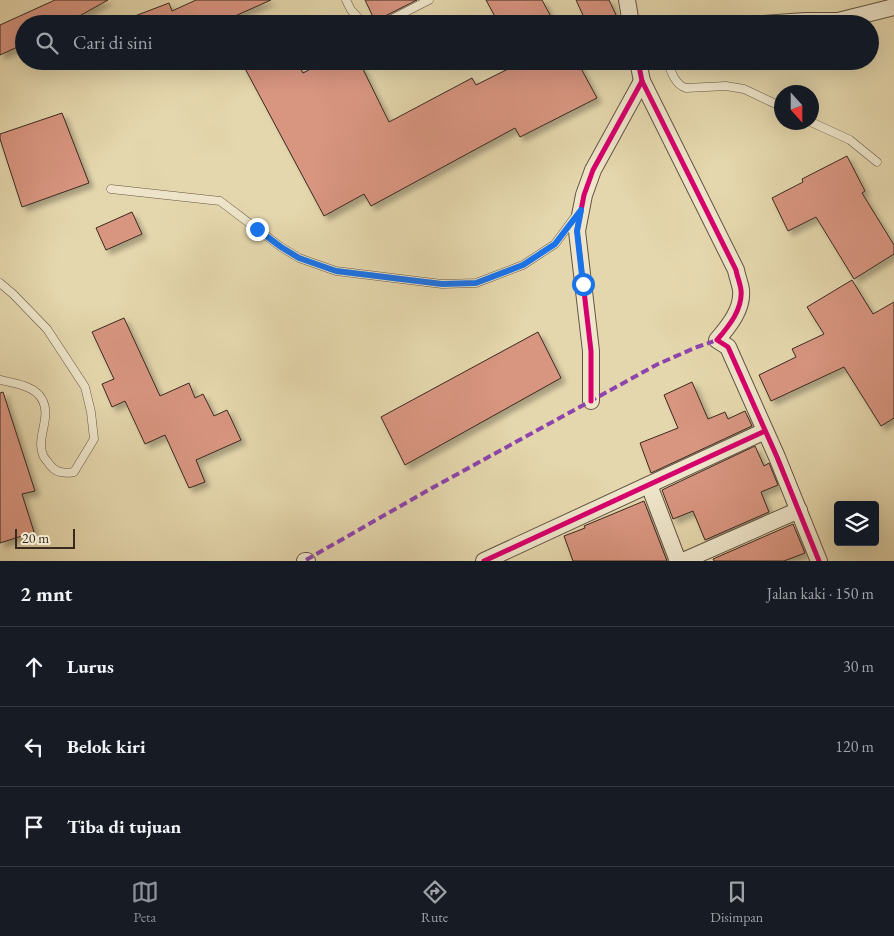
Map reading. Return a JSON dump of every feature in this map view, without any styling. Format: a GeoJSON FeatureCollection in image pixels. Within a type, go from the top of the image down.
{"type":"FeatureCollection","features":[{"type":"Feature","properties":{"kind":"street"},"geometry":{"type":"LineString","coordinates":[[627,0],[630,15]]}},
{"type":"Feature","properties":{"kind":"street"},"geometry":{"type":"LineString","coordinates":[[864,15],[894,8]]}},
{"type":"Feature","properties":{"kind":"street"},"geometry":{"type":"LineString","coordinates":[[640,70],[642,80],[736,270],[741,291],[738,310],[730,326],[718,340],[728,347],[799,510],[819,561]]}},
{"type":"Feature","properties":{"kind":"street"},"geometry":{"type":"LineString","coordinates":[[591,401],[591,351],[577,231],[584,195],[593,170],[642,80]]}},
{"type":"Feature","properties":{"kind":"street"},"geometry":{"type":"LineString","coordinates":[[484,561],[765,431]]}},
{"type":"Feature","properties":{"kind":"street"},"geometry":{"type":"LineString","coordinates":[[649,485],[678,561]]}},
{"type":"Feature","properties":{"kind":"street"},"geometry":{"type":"LineString","coordinates":[[683,561],[799,510]]}},
{"type":"Feature","properties":{"kind":"lane"},"geometry":{"type":"LineString","coordinates":[[346,0],[356,15]]}},
{"type":"Feature","properties":{"kind":"lane"},"geometry":{"type":"LineString","coordinates":[[399,15],[428,0]]}},
{"type":"Feature","properties":{"kind":"lane"},"geometry":{"type":"LineString","coordinates":[[671,70],[675,80],[686,88],[726,86],[744,89],[774,103]]}},
{"type":"Feature","properties":{"kind":"lane"},"geometry":{"type":"LineString","coordinates":[[819,126],[850,140],[878,162]]}},
{"type":"Feature","properties":{"kind":"lane"},"geometry":{"type":"LineString","coordinates":[[111,189],[220,201],[281,247],[299,258],[336,271],[442,284],[476,283],[523,265],[555,244],[581,210]]}},
{"type":"Feature","properties":{"kind":"lane"},"geometry":{"type":"LineString","coordinates":[[0,284],[13,294],[47,329],[85,387],[91,412],[94,439],[74,472],[63,474],[52,468],[43,455],[42,442],[46,407],[39,395],[26,387],[0,380]]}},
{"type":"Feature","properties":{"kind":"building"},"geometry":{"type":"Polygon","coordinates":[[[55,0],[108,0],[81,15],[22,15],[55,0]]]}},
{"type":"Feature","properties":{"kind":"building"},"geometry":{"type":"Polygon","coordinates":[[[196,0],[271,0],[237,15],[137,15],[169,3],[172,11],[196,0]]]}},
{"type":"Feature","properties":{"kind":"building"},"geometry":{"type":"Polygon","coordinates":[[[365,0],[417,0],[387,15],[372,15],[365,0]]]}},
{"type":"Feature","properties":{"kind":"building"},"geometry":{"type":"Polygon","coordinates":[[[486,0],[542,0],[550,15],[494,15],[486,0]]]}},
{"type":"Feature","properties":{"kind":"building"},"geometry":{"type":"Polygon","coordinates":[[[576,0],[609,0],[616,15],[583,15],[576,0]]]}},
{"type":"Feature","properties":{"kind":"building"},"geometry":{"type":"Polygon","coordinates":[[[15,18],[15,48],[0,55],[0,25],[15,18]]]}},
{"type":"Feature","properties":{"kind":"building"},"geometry":{"type":"Polygon","coordinates":[[[246,70],[301,70],[303,73],[309,70],[363,70],[389,122],[472,78],[476,85],[506,70],[582,70],[597,98],[520,137],[515,128],[371,206],[364,194],[324,216],[246,70]]]}},
{"type":"Feature","properties":{"kind":"building"},"geometry":{"type":"Polygon","coordinates":[[[62,113],[89,183],[22,207],[0,134],[62,113]]]}},
{"type":"Feature","properties":{"kind":"building"},"geometry":{"type":"Polygon","coordinates":[[[847,156],[865,191],[862,193],[894,245],[894,254],[854,279],[816,217],[788,231],[772,198],[803,182],[802,179],[847,156]]]}},
{"type":"Feature","properties":{"kind":"building"},"geometry":{"type":"Polygon","coordinates":[[[132,212],[142,234],[106,250],[96,228],[132,212]]]}},
{"type":"Feature","properties":{"kind":"building"},"geometry":{"type":"Polygon","coordinates":[[[852,280],[873,314],[894,302],[894,418],[881,426],[844,367],[771,401],[759,375],[796,357],[792,349],[824,334],[807,307],[852,280]]]}},
{"type":"Feature","properties":{"kind":"building"},"geometry":{"type":"Polygon","coordinates":[[[124,318],[160,396],[189,383],[195,398],[203,394],[214,416],[227,410],[241,440],[196,460],[205,482],[189,488],[165,435],[145,444],[125,401],[112,407],[102,384],[114,379],[92,332],[124,318]]]}},
{"type":"Feature","properties":{"kind":"building"},"geometry":{"type":"Polygon","coordinates":[[[538,332],[561,378],[405,465],[381,417],[538,332]]]}},
{"type":"Feature","properties":{"kind":"building"},"geometry":{"type":"Polygon","coordinates":[[[692,382],[708,419],[725,412],[728,419],[745,411],[752,426],[651,473],[640,443],[678,428],[664,395],[692,382]]]}},
{"type":"Feature","properties":{"kind":"building"},"geometry":{"type":"Polygon","coordinates":[[[3,392],[35,491],[22,494],[34,532],[0,543],[0,393],[3,392]]]}},
{"type":"Feature","properties":{"kind":"building"},"geometry":{"type":"Polygon","coordinates":[[[755,446],[764,466],[769,463],[778,485],[761,492],[769,512],[705,540],[693,511],[673,519],[662,490],[755,446]]]}},
{"type":"Feature","properties":{"kind":"building"},"geometry":{"type":"Polygon","coordinates":[[[644,501],[667,561],[573,561],[564,536],[644,501]]]}},
{"type":"Feature","properties":{"kind":"building"},"geometry":{"type":"Polygon","coordinates":[[[793,524],[805,553],[784,561],[714,561],[713,559],[793,524]]]}},
{"type":"Feature","properties":{"kind":"marked path"},"geometry":{"type":"LineString","coordinates":[[306,560],[432,488],[658,364],[717,340]]}},
{"type":"Feature","properties":{"kind":"cycle path"},"geometry":{"type":"LineString","coordinates":[[640,70],[642,81],[736,270],[741,290],[740,304],[730,323],[717,340],[728,347],[777,457],[819,561]]}},
{"type":"Feature","properties":{"kind":"cycle path"},"geometry":{"type":"LineString","coordinates":[[591,401],[591,351],[577,231],[584,195],[593,170],[642,81]]}},
{"type":"Feature","properties":{"kind":"cycle path"},"geometry":{"type":"LineString","coordinates":[[484,561],[765,431]]}},
{"type":"Feature","properties":{"kind":"route"},"geometry":{"type":"LineString","coordinates":[[257,229],[299,258],[336,271],[442,284],[476,283],[523,265],[555,244],[581,210],[577,231],[583,284]]}}]}
